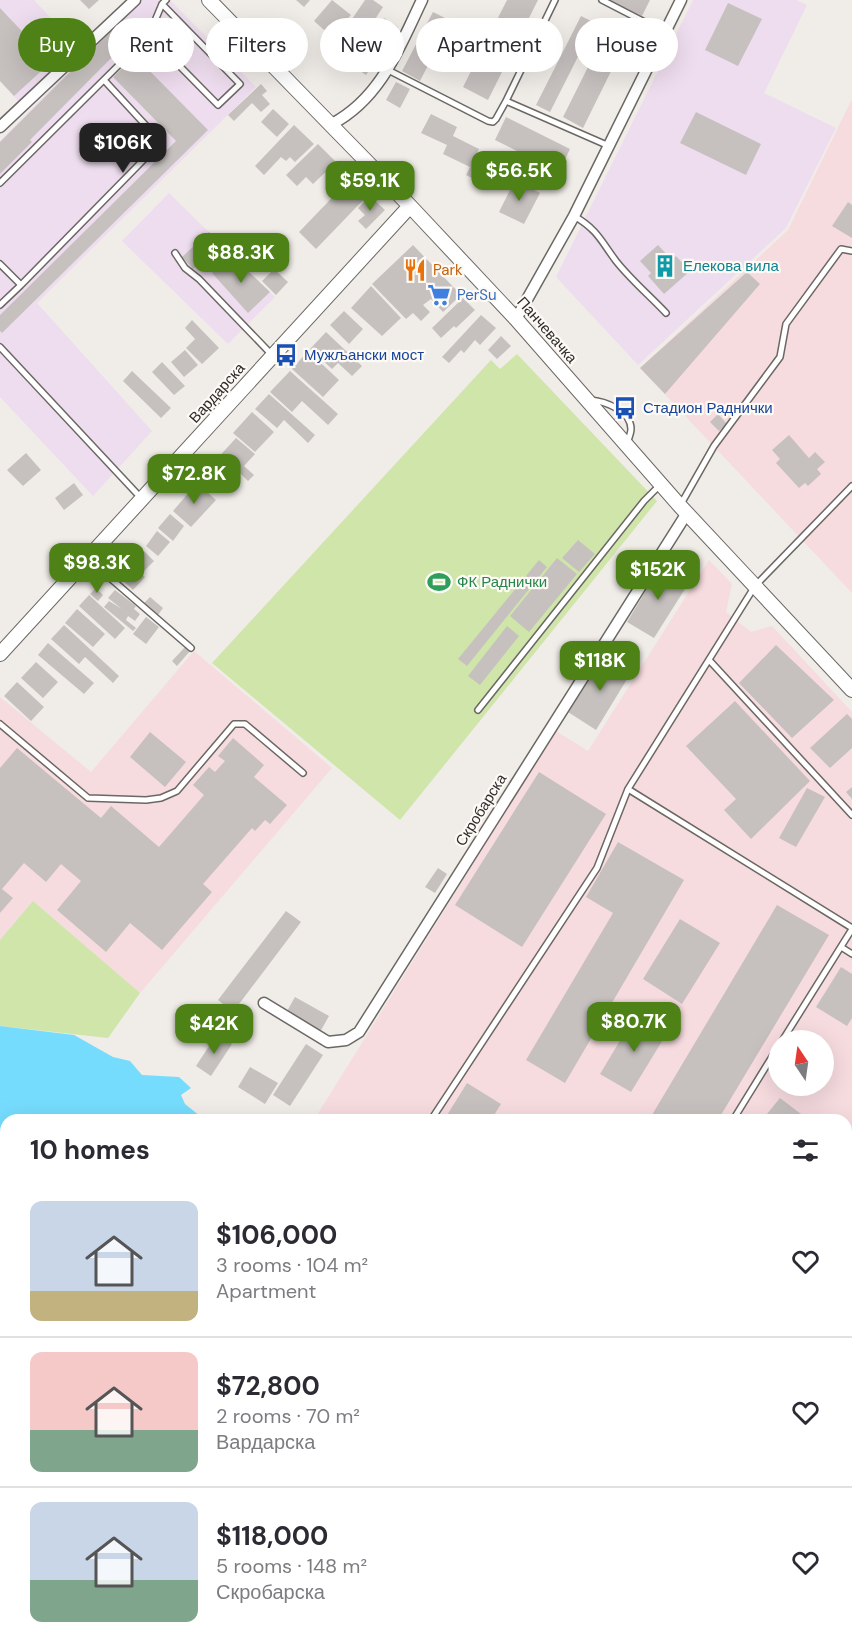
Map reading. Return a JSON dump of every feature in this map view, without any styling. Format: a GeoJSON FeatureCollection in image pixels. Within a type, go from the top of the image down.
{"type":"FeatureCollection","features":[{"type":"Feature","properties":{"kind":"street"},"geometry":{"type":"LineString","coordinates":[[0,127],[135,0]]}},
{"type":"Feature","properties":{"kind":"street","name":"Панчевачка"},"geometry":{"type":"LineString","coordinates":[[209,0],[410,206],[516,320],[683,509],[852,690]]}},
{"type":"Feature","properties":{"kind":"street"},"geometry":{"type":"LineString","coordinates":[[404,37],[422,0]]}},
{"type":"Feature","properties":{"kind":"street"},"geometry":{"type":"LineString","coordinates":[[672,18],[681,0]]}},
{"type":"Feature","properties":{"kind":"street"},"geometry":{"type":"LineString","coordinates":[[332,124],[348,116],[362,104],[386,72]]}},
{"type":"Feature","properties":{"kind":"street"},"geometry":{"type":"LineString","coordinates":[[516,320],[574,216],[646,72]]}},
{"type":"Feature","properties":{"kind":"street","name":"Вардарска"},"geometry":{"type":"LineString","coordinates":[[0,654],[410,206]]}},
{"type":"Feature","properties":{"kind":"street","name":"Скробарска"},"geometry":{"type":"LineString","coordinates":[[264,1003],[328,1042],[346,1040],[359,1032],[683,509]]}},
{"type":"Feature","properties":{"kind":"lane"},"geometry":{"type":"LineString","coordinates":[[392,72],[493,122],[506,101],[555,0]]}},
{"type":"Feature","properties":{"kind":"lane"},"geometry":{"type":"LineString","coordinates":[[602,0],[636,18]]}},
{"type":"Feature","properties":{"kind":"lane"},"geometry":{"type":"LineString","coordinates":[[157,18],[164,2],[179,18]]}},
{"type":"Feature","properties":{"kind":"lane"},"geometry":{"type":"LineString","coordinates":[[185,72],[218,105],[240,84],[194,34]]}},
{"type":"Feature","properties":{"kind":"lane"},"geometry":{"type":"LineString","coordinates":[[0,183],[112,72]]}},
{"type":"Feature","properties":{"kind":"lane"},"geometry":{"type":"LineString","coordinates":[[0,305],[161,142],[104,80]]}},
{"type":"Feature","properties":{"kind":"lane"},"geometry":{"type":"LineString","coordinates":[[506,101],[609,146]]}},
{"type":"Feature","properties":{"kind":"lane"},"geometry":{"type":"LineString","coordinates":[[574,216],[598,233],[617,262],[666,313]]}},
{"type":"Feature","properties":{"kind":"lane"},"geometry":{"type":"LineString","coordinates":[[683,509],[714,446],[780,357],[786,324],[841,249],[852,251]]}},
{"type":"Feature","properties":{"kind":"lane"},"geometry":{"type":"LineString","coordinates":[[175,253],[185,268],[207,287],[273,356]]}},
{"type":"Feature","properties":{"kind":"lane"},"geometry":{"type":"LineString","coordinates":[[0,264],[21,285]]}},
{"type":"Feature","properties":{"kind":"lane"},"geometry":{"type":"LineString","coordinates":[[0,347],[142,499]]}},
{"type":"Feature","properties":{"kind":"lane"},"geometry":{"type":"LineString","coordinates":[[478,710],[644,501],[662,484]]}},
{"type":"Feature","properties":{"kind":"lane"},"geometry":{"type":"LineString","coordinates":[[435,1114],[597,868],[628,789],[755,586],[852,486]]}},
{"type":"Feature","properties":{"kind":"lane"},"geometry":{"type":"LineString","coordinates":[[87,558],[191,648]]}},
{"type":"Feature","properties":{"kind":"lane"},"geometry":{"type":"LineString","coordinates":[[710,661],[852,815]]}},
{"type":"Feature","properties":{"kind":"lane"},"geometry":{"type":"LineString","coordinates":[[0,724],[88,798],[146,800],[161,798],[177,791],[234,724],[239,723],[245,724],[303,773]]}},
{"type":"Feature","properties":{"kind":"lane"},"geometry":{"type":"LineString","coordinates":[[628,789],[852,929],[789,1030]]}},
{"type":"Feature","properties":{"kind":"lane"},"geometry":{"type":"LineString","coordinates":[[841,947],[852,954]]}},
{"type":"Feature","properties":{"kind":"lane"},"geometry":{"type":"LineString","coordinates":[[737,1114],[768,1063]]}},
{"type":"Feature","properties":{"kind":"shaded area"},"geometry":{"type":"Polygon","coordinates":[[[0,0],[34,0],[51,18],[18,18],[18,72],[53,72],[20,103],[0,81],[0,0]]]}},
{"type":"Feature","properties":{"kind":"shaded area"},"geometry":{"type":"Polygon","coordinates":[[[139,0],[170,0],[188,18],[121,18],[139,0]]]}},
{"type":"Feature","properties":{"kind":"shaded area"},"geometry":{"type":"Polygon","coordinates":[[[693,0],[796,0],[807,5],[764,93],[836,128],[786,228],[638,365],[556,277],[657,72],[678,72],[678,30],[693,0]]]}},
{"type":"Feature","properties":{"kind":"shaded area"},"geometry":{"type":"Polygon","coordinates":[[[194,24],[206,36],[206,72],[241,72],[256,87],[37,303],[152,431],[93,496],[0,397],[0,141],[68,72],[96,72],[96,44],[108,31],[108,72],[194,72],[194,24]]]}},
{"type":"Feature","properties":{"kind":"shaded area"},"geometry":{"type":"Polygon","coordinates":[[[852,99],[852,593],[640,368],[788,230],[852,99]]]}},
{"type":"Feature","properties":{"kind":"shaded area"},"geometry":{"type":"Polygon","coordinates":[[[169,193],[275,297],[228,344],[122,241],[169,193]]]}},
{"type":"Feature","properties":{"kind":"shaded area"},"geometry":{"type":"Polygon","coordinates":[[[709,560],[732,584],[726,612],[751,632],[772,626],[852,712],[852,1114],[318,1114],[556,731],[588,751],[709,560]]]}},
{"type":"Feature","properties":{"kind":"shaded area"},"geometry":{"type":"Polygon","coordinates":[[[194,651],[332,768],[140,993],[33,901],[0,940],[0,697],[91,772],[194,651]]]}},
{"type":"Feature","properties":{"kind":"green space","name":"ФК Раднички"},"geometry":{"type":"Polygon","coordinates":[[[517,354],[657,501],[400,820],[212,663],[491,360],[500,369],[517,354]]]}},
{"type":"Feature","properties":{"kind":"green space"},"geometry":{"type":"Polygon","coordinates":[[[33,901],[140,993],[108,1038],[0,1026],[0,940],[33,901]]]}},
{"type":"Feature","properties":{"kind":"water"},"geometry":{"type":"Polygon","coordinates":[[[0,1026],[74,1035],[113,1057],[130,1061],[142,1075],[179,1077],[191,1088],[181,1095],[185,1104],[198,1114],[0,1114],[0,1026]]]}},
{"type":"Feature","properties":{"kind":"building"},"geometry":{"type":"Polygon","coordinates":[[[80,0],[99,0],[89,9],[80,0]]]}},
{"type":"Feature","properties":{"kind":"building"},"geometry":{"type":"Polygon","coordinates":[[[296,0],[310,0],[304,7],[296,0]]]}},
{"type":"Feature","properties":{"kind":"building"},"geometry":{"type":"Polygon","coordinates":[[[332,0],[351,15],[348,18],[320,18],[320,26],[314,21],[332,0]]]}},
{"type":"Feature","properties":{"kind":"building"},"geometry":{"type":"Polygon","coordinates":[[[365,0],[373,0],[383,7],[376,18],[353,18],[365,0]]]}},
{"type":"Feature","properties":{"kind":"building"},"geometry":{"type":"Polygon","coordinates":[[[507,0],[538,0],[529,18],[498,18],[507,0]]]}},
{"type":"Feature","properties":{"kind":"building"},"geometry":{"type":"Polygon","coordinates":[[[610,0],[650,0],[642,16],[610,0]]]}},
{"type":"Feature","properties":{"kind":"building"},"geometry":{"type":"Polygon","coordinates":[[[728,3],[762,19],[738,66],[705,50],[728,3]]]}},
{"type":"Feature","properties":{"kind":"building"},"geometry":{"type":"Polygon","coordinates":[[[0,8],[18,27],[18,72],[40,72],[14,96],[0,81],[0,8]]]}},
{"type":"Feature","properties":{"kind":"building"},"geometry":{"type":"Polygon","coordinates":[[[433,12],[445,18],[430,18],[433,12]]]}},
{"type":"Feature","properties":{"kind":"building"},"geometry":{"type":"Polygon","coordinates":[[[575,28],[575,63],[550,112],[536,105],[553,72],[563,72],[563,52],[575,28]]]}},
{"type":"Feature","properties":{"kind":"building"},"geometry":{"type":"Polygon","coordinates":[[[108,34],[108,61],[30,140],[32,142],[0,174],[0,142],[70,72],[96,72],[96,46],[108,34]]]}},
{"type":"Feature","properties":{"kind":"building"},"geometry":{"type":"Polygon","coordinates":[[[416,44],[416,72],[425,72],[420,81],[404,72],[416,44]]]}},
{"type":"Feature","properties":{"kind":"building"},"geometry":{"type":"Polygon","coordinates":[[[118,72],[151,72],[208,130],[2,333],[0,315],[176,141],[113,77],[118,72]]]}},
{"type":"Feature","properties":{"kind":"building"},"geometry":{"type":"Polygon","coordinates":[[[471,72],[502,72],[488,100],[463,87],[471,72]]]}},
{"type":"Feature","properties":{"kind":"building"},"geometry":{"type":"Polygon","coordinates":[[[586,72],[611,72],[583,128],[563,117],[586,72]]]}},
{"type":"Feature","properties":{"kind":"building"},"geometry":{"type":"Polygon","coordinates":[[[396,82],[410,89],[400,108],[386,100],[396,82]]]}},
{"type":"Feature","properties":{"kind":"building"},"geometry":{"type":"Polygon","coordinates":[[[261,84],[267,91],[262,95],[270,104],[261,112],[252,103],[234,121],[228,115],[261,84]]]}},
{"type":"Feature","properties":{"kind":"building"},"geometry":{"type":"Polygon","coordinates":[[[273,109],[289,124],[277,137],[261,122],[273,109]]]}},
{"type":"Feature","properties":{"kind":"building"},"geometry":{"type":"Polygon","coordinates":[[[696,112],[761,144],[746,175],[680,143],[696,112]]]}},
{"type":"Feature","properties":{"kind":"building"},"geometry":{"type":"Polygon","coordinates":[[[431,114],[457,127],[453,136],[479,149],[475,158],[501,170],[492,188],[466,175],[470,167],[443,154],[447,145],[421,133],[431,114]]]}},
{"type":"Feature","properties":{"kind":"building"},"geometry":{"type":"Polygon","coordinates":[[[506,117],[570,149],[559,172],[495,140],[506,117]]]}},
{"type":"Feature","properties":{"kind":"building"},"geometry":{"type":"Polygon","coordinates":[[[294,125],[314,144],[295,162],[290,157],[286,161],[281,157],[264,175],[255,166],[294,125]]]}},
{"type":"Feature","properties":{"kind":"building"},"geometry":{"type":"Polygon","coordinates":[[[318,144],[336,162],[313,184],[306,177],[297,186],[286,175],[318,144]]]}},
{"type":"Feature","properties":{"kind":"building"},"geometry":{"type":"Polygon","coordinates":[[[351,178],[368,195],[316,249],[299,232],[351,178]]]}},
{"type":"Feature","properties":{"kind":"building"},"geometry":{"type":"Polygon","coordinates":[[[515,180],[540,193],[524,224],[499,212],[515,180]]]}},
{"type":"Feature","properties":{"kind":"building"},"geometry":{"type":"Polygon","coordinates":[[[370,196],[385,210],[366,229],[358,221],[365,215],[358,208],[370,196]]]}},
{"type":"Feature","properties":{"kind":"building"},"geometry":{"type":"Polygon","coordinates":[[[848,202],[852,205],[852,238],[832,226],[848,202]]]}},
{"type":"Feature","properties":{"kind":"building"},"geometry":{"type":"Polygon","coordinates":[[[209,232],[221,245],[193,269],[182,257],[209,232]]]}},
{"type":"Feature","properties":{"kind":"building"},"geometry":{"type":"Polygon","coordinates":[[[413,245],[461,295],[443,312],[431,299],[423,305],[430,312],[421,321],[413,313],[406,319],[372,284],[413,245]]]}},
{"type":"Feature","properties":{"kind":"building","name":"Елекова вила"},"geometry":{"type":"Polygon","coordinates":[[[658,245],[672,260],[676,256],[690,271],[664,294],[648,276],[651,273],[640,261],[658,245]]]}},
{"type":"Feature","properties":{"kind":"building"},"geometry":{"type":"Polygon","coordinates":[[[231,255],[270,292],[248,313],[212,273],[231,255]]]}},
{"type":"Feature","properties":{"kind":"building"},"geometry":{"type":"Polygon","coordinates":[[[274,269],[288,282],[276,295],[262,281],[274,269]]]}},
{"type":"Feature","properties":{"kind":"building"},"geometry":{"type":"Polygon","coordinates":[[[747,272],[760,284],[665,394],[640,368],[747,272]]]}},
{"type":"Feature","properties":{"kind":"building"},"geometry":{"type":"Polygon","coordinates":[[[371,286],[401,318],[382,336],[351,308],[371,286]]]}},
{"type":"Feature","properties":{"kind":"building"},"geometry":{"type":"Polygon","coordinates":[[[463,298],[475,310],[456,328],[454,326],[441,338],[432,328],[463,298]]]}},
{"type":"Feature","properties":{"kind":"building"},"geometry":{"type":"Polygon","coordinates":[[[344,311],[363,329],[349,344],[330,325],[344,311]]]}},
{"type":"Feature","properties":{"kind":"building"},"geometry":{"type":"Polygon","coordinates":[[[481,315],[496,328],[480,345],[475,340],[464,353],[461,350],[449,363],[442,357],[481,315]]]}},
{"type":"Feature","properties":{"kind":"building"},"geometry":{"type":"Polygon","coordinates":[[[192,320],[219,348],[202,364],[186,348],[195,339],[185,328],[192,320]]]}},
{"type":"Feature","properties":{"kind":"building"},"geometry":{"type":"Polygon","coordinates":[[[326,332],[362,366],[352,376],[338,363],[332,369],[310,349],[326,332]]]}},
{"type":"Feature","properties":{"kind":"building"},"geometry":{"type":"Polygon","coordinates":[[[501,336],[511,346],[497,359],[488,350],[501,336]]]}},
{"type":"Feature","properties":{"kind":"building"},"geometry":{"type":"Polygon","coordinates":[[[185,350],[198,365],[184,377],[171,362],[185,350]]]}},
{"type":"Feature","properties":{"kind":"building"},"geometry":{"type":"Polygon","coordinates":[[[308,351],[339,380],[323,397],[292,369],[308,351]]]}},
{"type":"Feature","properties":{"kind":"building"},"geometry":{"type":"Polygon","coordinates":[[[162,362],[185,386],[174,395],[152,372],[162,362]]]}},
{"type":"Feature","properties":{"kind":"building"},"geometry":{"type":"Polygon","coordinates":[[[132,371],[171,408],[161,418],[123,381],[132,371]]]}},
{"type":"Feature","properties":{"kind":"building"},"geometry":{"type":"Polygon","coordinates":[[[290,371],[338,414],[328,425],[302,401],[292,412],[270,392],[290,371]]]}},
{"type":"Feature","properties":{"kind":"building"},"geometry":{"type":"Polygon","coordinates":[[[269,394],[315,435],[308,443],[284,420],[277,428],[255,409],[269,394]]]}},
{"type":"Feature","properties":{"kind":"building"},"geometry":{"type":"Polygon","coordinates":[[[252,412],[274,432],[255,452],[233,433],[252,412]]]}},
{"type":"Feature","properties":{"kind":"building"},"geometry":{"type":"Polygon","coordinates":[[[718,414],[727,424],[719,431],[710,422],[718,414]]]}},
{"type":"Feature","properties":{"kind":"building"},"geometry":{"type":"Polygon","coordinates":[[[789,435],[809,458],[815,452],[825,462],[817,469],[821,474],[808,486],[805,483],[799,488],[776,463],[780,459],[772,450],[789,435]]]}},
{"type":"Feature","properties":{"kind":"building"},"geometry":{"type":"Polygon","coordinates":[[[236,438],[255,454],[244,466],[254,475],[248,481],[235,468],[228,475],[214,462],[236,438]]]}},
{"type":"Feature","properties":{"kind":"building"},"geometry":{"type":"Polygon","coordinates":[[[26,453],[41,470],[23,486],[7,470],[26,453]]]}},
{"type":"Feature","properties":{"kind":"building"},"geometry":{"type":"Polygon","coordinates":[[[211,466],[225,477],[213,491],[199,480],[211,466]]]}},
{"type":"Feature","properties":{"kind":"building"},"geometry":{"type":"Polygon","coordinates":[[[74,483],[83,495],[64,510],[55,498],[74,483]]]}},
{"type":"Feature","properties":{"kind":"building"},"geometry":{"type":"Polygon","coordinates":[[[197,483],[216,500],[191,527],[173,511],[197,483]]]}},
{"type":"Feature","properties":{"kind":"building"},"geometry":{"type":"Polygon","coordinates":[[[170,514],[184,526],[173,541],[158,528],[170,514]]]}},
{"type":"Feature","properties":{"kind":"building"},"geometry":{"type":"Polygon","coordinates":[[[157,531],[170,542],[158,556],[146,546],[157,531]]]}},
{"type":"Feature","properties":{"kind":"building"},"geometry":{"type":"Polygon","coordinates":[[[578,540],[595,554],[579,572],[562,558],[578,540]]]}},
{"type":"Feature","properties":{"kind":"building"},"geometry":{"type":"Polygon","coordinates":[[[144,551],[154,561],[143,572],[133,562],[144,551]]]}},
{"type":"Feature","properties":{"kind":"building"},"geometry":{"type":"Polygon","coordinates":[[[557,558],[577,574],[529,632],[510,616],[557,558]]]}},
{"type":"Feature","properties":{"kind":"building"},"geometry":{"type":"Polygon","coordinates":[[[539,560],[547,567],[467,666],[458,659],[539,560]]]}},
{"type":"Feature","properties":{"kind":"building"},"geometry":{"type":"Polygon","coordinates":[[[129,563],[145,577],[133,590],[118,576],[129,563]]]}},
{"type":"Feature","properties":{"kind":"building"},"geometry":{"type":"Polygon","coordinates":[[[662,564],[690,581],[654,638],[627,622],[662,564]]]}},
{"type":"Feature","properties":{"kind":"building"},"geometry":{"type":"Polygon","coordinates":[[[96,588],[103,595],[98,601],[90,594],[96,588]]]}},
{"type":"Feature","properties":{"kind":"building"},"geometry":{"type":"Polygon","coordinates":[[[115,590],[136,606],[134,609],[140,614],[135,621],[128,616],[126,620],[136,628],[133,631],[104,607],[109,601],[122,609],[108,598],[115,590]]]}},
{"type":"Feature","properties":{"kind":"building"},"geometry":{"type":"Polygon","coordinates":[[[89,595],[125,628],[115,639],[79,606],[89,595]]]}},
{"type":"Feature","properties":{"kind":"building"},"geometry":{"type":"Polygon","coordinates":[[[150,597],[163,608],[158,615],[144,603],[150,597]]]}},
{"type":"Feature","properties":{"kind":"building"},"geometry":{"type":"Polygon","coordinates":[[[77,609],[105,634],[93,647],[65,623],[77,609]]]}},
{"type":"Feature","properties":{"kind":"building"},"geometry":{"type":"Polygon","coordinates":[[[146,617],[159,627],[146,644],[133,634],[146,617]]]}},
{"type":"Feature","properties":{"kind":"building"},"geometry":{"type":"Polygon","coordinates":[[[64,625],[119,676],[113,683],[85,657],[79,664],[51,639],[64,625]]]}},
{"type":"Feature","properties":{"kind":"building"},"geometry":{"type":"Polygon","coordinates":[[[507,626],[519,636],[480,685],[468,676],[507,626]]]}},
{"type":"Feature","properties":{"kind":"building"},"geometry":{"type":"Polygon","coordinates":[[[48,643],[94,683],[84,694],[38,655],[48,643]]]}},
{"type":"Feature","properties":{"kind":"building"},"geometry":{"type":"Polygon","coordinates":[[[776,645],[834,700],[792,738],[739,683],[776,645]]]}},
{"type":"Feature","properties":{"kind":"building"},"geometry":{"type":"Polygon","coordinates":[[[185,647],[190,651],[177,666],[172,661],[185,647]]]}},
{"type":"Feature","properties":{"kind":"building"},"geometry":{"type":"Polygon","coordinates":[[[604,654],[632,671],[596,730],[568,712],[604,654]]]}},
{"type":"Feature","properties":{"kind":"building"},"geometry":{"type":"Polygon","coordinates":[[[36,662],[58,682],[43,698],[21,678],[36,662]]]}},
{"type":"Feature","properties":{"kind":"building"},"geometry":{"type":"Polygon","coordinates":[[[17,682],[44,707],[31,721],[4,696],[17,682]]]}},
{"type":"Feature","properties":{"kind":"building"},"geometry":{"type":"Polygon","coordinates":[[[735,701],[810,781],[751,839],[724,810],[736,799],[686,746],[735,701]]]}},
{"type":"Feature","properties":{"kind":"building"},"geometry":{"type":"Polygon","coordinates":[[[847,714],[852,719],[852,748],[830,768],[810,748],[847,714]]]}},
{"type":"Feature","properties":{"kind":"building"},"geometry":{"type":"Polygon","coordinates":[[[150,732],[186,762],[165,787],[130,757],[150,732]]]}},
{"type":"Feature","properties":{"kind":"building"},"geometry":{"type":"Polygon","coordinates":[[[233,738],[264,765],[254,777],[287,805],[270,824],[265,820],[255,831],[252,828],[203,884],[212,892],[162,950],[130,923],[106,952],[57,910],[81,881],[61,864],[46,882],[24,863],[2,889],[13,898],[0,913],[0,768],[17,748],[101,818],[111,806],[159,847],[204,795],[193,785],[209,767],[215,772],[225,761],[218,756],[233,738]]]}},
{"type":"Feature","properties":{"kind":"building"},"geometry":{"type":"Polygon","coordinates":[[[539,772],[606,814],[522,947],[455,905],[539,772]]]}},
{"type":"Feature","properties":{"kind":"building"},"geometry":{"type":"Polygon","coordinates":[[[852,787],[852,799],[846,792],[852,787]]]}},
{"type":"Feature","properties":{"kind":"building"},"geometry":{"type":"Polygon","coordinates":[[[807,788],[825,797],[796,847],[779,838],[807,788]]]}},
{"type":"Feature","properties":{"kind":"building"},"geometry":{"type":"Polygon","coordinates":[[[618,842],[684,880],[565,1083],[526,1060],[613,913],[586,897],[618,842]]]}},
{"type":"Feature","properties":{"kind":"building"},"geometry":{"type":"Polygon","coordinates":[[[438,868],[447,874],[435,893],[425,887],[438,868]]]}},
{"type":"Feature","properties":{"kind":"building"},"geometry":{"type":"Polygon","coordinates":[[[777,905],[829,935],[772,1030],[768,1030],[768,1037],[722,1114],[653,1114],[777,905]]]}},
{"type":"Feature","properties":{"kind":"building"},"geometry":{"type":"Polygon","coordinates":[[[286,911],[301,922],[233,1012],[218,1000],[286,911]]]}},
{"type":"Feature","properties":{"kind":"building"},"geometry":{"type":"Polygon","coordinates":[[[680,919],[720,943],[682,1004],[643,979],[680,919]]]}},
{"type":"Feature","properties":{"kind":"building"},"geometry":{"type":"Polygon","coordinates":[[[841,967],[852,974],[852,1018],[847,1026],[816,1007],[841,967]]]}},
{"type":"Feature","properties":{"kind":"building"},"geometry":{"type":"Polygon","coordinates":[[[295,997],[329,1016],[320,1032],[286,1013],[295,997]]]}},
{"type":"Feature","properties":{"kind":"building"},"geometry":{"type":"Polygon","coordinates":[[[636,1014],[667,1033],[631,1092],[600,1074],[636,1014]]]}},
{"type":"Feature","properties":{"kind":"building"},"geometry":{"type":"Polygon","coordinates":[[[217,1034],[232,1044],[211,1076],[196,1066],[217,1034]]]}},
{"type":"Feature","properties":{"kind":"building"},"geometry":{"type":"Polygon","coordinates":[[[306,1044],[323,1055],[290,1106],[273,1095],[306,1044]]]}},
{"type":"Feature","properties":{"kind":"building"},"geometry":{"type":"Polygon","coordinates":[[[250,1067],[278,1083],[265,1104],[238,1087],[250,1067]]]}},
{"type":"Feature","properties":{"kind":"building"},"geometry":{"type":"Polygon","coordinates":[[[467,1083],[501,1104],[495,1114],[448,1114],[467,1083]]]}},
{"type":"Feature","properties":{"kind":"building"},"geometry":{"type":"Polygon","coordinates":[[[780,1098],[801,1114],[767,1114],[780,1098]]]}},
{"type":"Feature","properties":{"kind":"place","name":"Елекова вила"},"geometry":{"type":"Point","coordinates":[665,266]}},
{"type":"Feature","properties":{"kind":"place","name":"Park"},"geometry":{"type":"Point","coordinates":[415,270]}},
{"type":"Feature","properties":{"kind":"place","name":"PerSu"},"geometry":{"type":"Point","coordinates":[439,295]}},
{"type":"Feature","properties":{"kind":"place","name":"Мужљански мост"},"geometry":{"type":"Point","coordinates":[286,355]}},
{"type":"Feature","properties":{"kind":"place","name":"Стадион Раднички"},"geometry":{"type":"Point","coordinates":[625,408]}},
{"type":"Feature","properties":{"kind":"place","name":"ФК Раднички"},"geometry":{"type":"Point","coordinates":[439,582]}}]}
